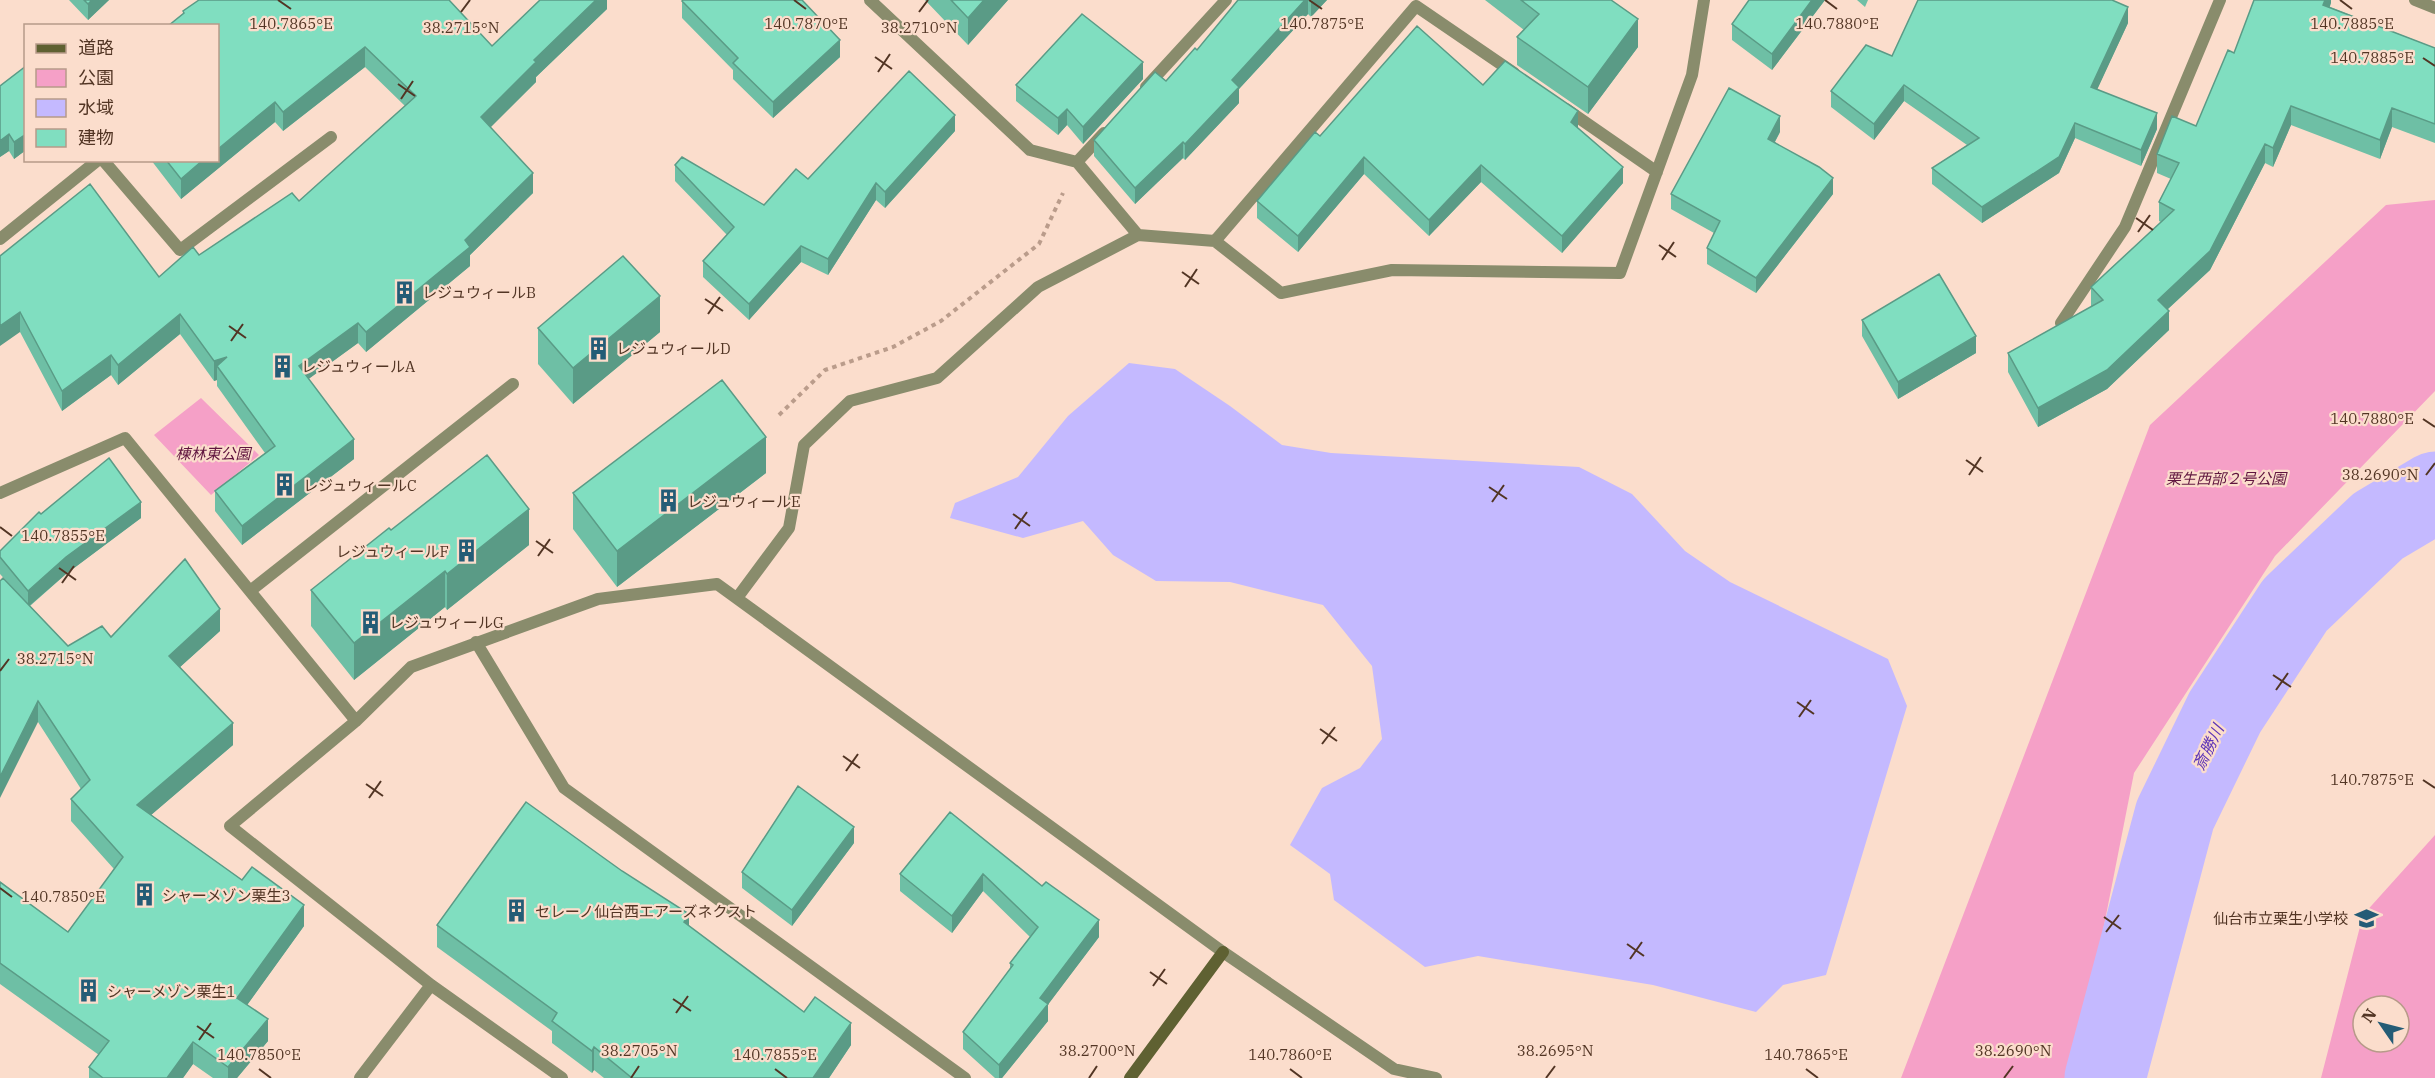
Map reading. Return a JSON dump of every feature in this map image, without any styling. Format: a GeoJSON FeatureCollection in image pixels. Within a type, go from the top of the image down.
{"type":"FeatureCollection","features":[{"type":"Feature","properties":{"kind":"street"},"geometry":{"type":"LineString","coordinates":[[870,0],[1030,150],[1077,162],[1138,236]]}},
{"type":"Feature","properties":{"kind":"street"},"geometry":{"type":"LineString","coordinates":[[1140,94],[1226,0]]}},
{"type":"Feature","properties":{"kind":"street"},"geometry":{"type":"LineString","coordinates":[[737,598],[789,528],[804,445],[850,401],[937,378],[1038,287],[1138,236],[1215,241],[1281,293],[1392,270],[1620,273],[1692,75],[1704,0]]}},
{"type":"Feature","properties":{"kind":"street"},"geometry":{"type":"LineString","coordinates":[[2061,323],[2125,227],[2220,0]]}},
{"type":"Feature","properties":{"kind":"street"},"geometry":{"type":"LineString","coordinates":[[2415,0],[2435,8]]}},
{"type":"Feature","properties":{"kind":"street"},"geometry":{"type":"LineString","coordinates":[[1215,241],[1416,6],[1522,79]]}},
{"type":"Feature","properties":{"kind":"street"},"geometry":{"type":"LineString","coordinates":[[1551,99],[1657,172]]}},
{"type":"Feature","properties":{"kind":"street"},"geometry":{"type":"LineString","coordinates":[[1077,162],[1116,120]]}},
{"type":"Feature","properties":{"kind":"street"},"geometry":{"type":"LineString","coordinates":[[105,162],[180,250],[331,137]]}},
{"type":"Feature","properties":{"kind":"street"},"geometry":{"type":"LineString","coordinates":[[0,239],[96,162]]}},
{"type":"Feature","properties":{"kind":"street"},"geometry":{"type":"LineString","coordinates":[[250,591],[513,384]]}},
{"type":"Feature","properties":{"kind":"street"},"geometry":{"type":"LineString","coordinates":[[0,494],[125,438],[356,721]]}},
{"type":"Feature","properties":{"kind":"street"},"geometry":{"type":"LineString","coordinates":[[562,1078],[431,985],[230,826],[356,721],[411,667],[598,599],[717,584],[1223,952],[1394,1069],[1436,1078]]}},
{"type":"Feature","properties":{"kind":"street"},"geometry":{"type":"LineString","coordinates":[[476,642],[564,788],[965,1078]]}},
{"type":"Feature","properties":{"kind":"street"},"geometry":{"type":"LineString","coordinates":[[1130,1078],[1223,952]]}},
{"type":"Feature","properties":{"kind":"street"},"geometry":{"type":"LineString","coordinates":[[360,1078],[431,985]]}},
{"type":"Feature","properties":{"kind":"path"},"geometry":{"type":"LineString","coordinates":[[779,415],[825,370],[894,347],[941,321],[1039,244],[1077,162]]}},
{"type":"Feature","properties":{"kind":"green space","name":"栗生西部２号公園"},"geometry":{"type":"Polygon","coordinates":[[[2435,200],[2435,391],[2275,556],[2134,773],[2074,1078],[1901,1078],[2150,425],[2386,205],[2435,200]]]}},
{"type":"Feature","properties":{"kind":"green space","name":"棟林東公園"},"geometry":{"type":"Polygon","coordinates":[[[201,398],[259,455],[211,495],[154,435],[201,398]]]}},
{"type":"Feature","properties":{"kind":"green space"},"geometry":{"type":"Polygon","coordinates":[[[2435,835],[2435,1078],[2321,1078],[2363,915],[2435,835]]]}},
{"type":"Feature","properties":{"kind":"water"},"geometry":{"type":"Polygon","coordinates":[[[1129,363],[1175,369],[1282,445],[1331,453],[1579,467],[1632,494],[1685,551],[1730,582],[1888,659],[1907,706],[1826,975],[1783,985],[1756,1012],[1653,985],[1478,956],[1425,967],[1334,900],[1330,874],[1290,845],[1322,788],[1360,768],[1382,739],[1372,666],[1323,605],[1230,582],[1156,581],[1113,555],[1083,521],[1023,538],[950,518],[955,503],[1018,477],[1068,416],[1129,363]]]}},
{"type":"Feature","properties":{"kind":"building"},"geometry":{"type":"Polygon","coordinates":[[[199,0],[449,0],[492,46],[540,0],[596,0],[534,60],[536,62],[481,117],[533,173],[465,240],[470,247],[366,332],[358,323],[299,366],[354,439],[242,526],[215,491],[275,446],[217,366],[227,357],[214,361],[180,314],[118,365],[111,355],[62,391],[20,312],[0,326],[0,256],[90,184],[159,277],[193,247],[199,255],[292,193],[299,201],[416,96],[365,47],[283,112],[275,102],[219,148],[219,24],[170,24],[184,13],[183,11],[199,0]]]}},
{"type":"Feature","properties":{"kind":"building"},"geometry":{"type":"Polygon","coordinates":[[[683,0],[802,0],[840,40],[773,102],[733,63],[738,58],[683,0]]]}},
{"type":"Feature","properties":{"kind":"building"},"geometry":{"type":"Polygon","coordinates":[[[951,0],[984,0],[968,18],[951,0]]]}},
{"type":"Feature","properties":{"kind":"building"},"geometry":{"type":"Polygon","coordinates":[[[1238,0],[1305,0],[1232,80],[1239,87],[1185,144],[1183,142],[1135,188],[1094,140],[1155,72],[1166,81],[1195,48],[1197,50],[1238,0]]]}},
{"type":"Feature","properties":{"kind":"building"},"geometry":{"type":"Polygon","coordinates":[[[1521,0],[1611,0],[1638,19],[1588,87],[1517,37],[1539,14],[1521,0]]]}},
{"type":"Feature","properties":{"kind":"building"},"geometry":{"type":"Polygon","coordinates":[[[1749,0],[1812,0],[1772,54],[1732,24],[1749,0]]]}},
{"type":"Feature","properties":{"kind":"building"},"geometry":{"type":"Polygon","coordinates":[[[1918,0],[2112,0],[2128,7],[2091,87],[2157,113],[2141,150],[2075,123],[2059,157],[1982,207],[1932,168],[1979,138],[1904,85],[1874,124],[1831,91],[1866,45],[1892,56],[1918,0]]]}},
{"type":"Feature","properties":{"kind":"building"},"geometry":{"type":"Polygon","coordinates":[[[2254,0],[2325,0],[2323,5],[2435,48],[2435,124],[2392,108],[2380,140],[2291,106],[2273,148],[2265,144],[2210,251],[2158,300],[2169,311],[2107,370],[2038,408],[2008,353],[2103,300],[2091,287],[2174,210],[2159,202],[2179,163],[2157,154],[2172,116],[2196,126],[2228,50],[2234,53],[2254,0]]]}},
{"type":"Feature","properties":{"kind":"building"},"geometry":{"type":"Polygon","coordinates":[[[1082,14],[1143,62],[1083,127],[1067,109],[1058,118],[1016,85],[1082,14]]]}},
{"type":"Feature","properties":{"kind":"building"},"geometry":{"type":"Polygon","coordinates":[[[1417,26],[1483,85],[1505,61],[1578,111],[1571,122],[1623,167],[1562,236],[1481,165],[1429,220],[1364,157],[1298,236],[1257,201],[1315,132],[1320,136],[1417,26]]]}},
{"type":"Feature","properties":{"kind":"building"},"geometry":{"type":"Polygon","coordinates":[[[24,68],[24,135],[14,142],[9,134],[0,141],[0,86],[24,68]]]}},
{"type":"Feature","properties":{"kind":"building"},"geometry":{"type":"Polygon","coordinates":[[[909,71],[955,115],[885,192],[876,183],[828,259],[801,246],[749,304],[703,261],[734,227],[675,165],[682,157],[764,205],[796,169],[808,179],[909,71]]]}},
{"type":"Feature","properties":{"kind":"building"},"geometry":{"type":"Polygon","coordinates":[[[1729,88],[1780,116],[1768,139],[1819,167],[1833,178],[1756,278],[1707,248],[1720,221],[1671,194],[1729,88]]]}},
{"type":"Feature","properties":{"kind":"building"},"geometry":{"type":"Polygon","coordinates":[[[168,162],[201,162],[181,179],[168,162]]]}},
{"type":"Feature","properties":{"kind":"building"},"geometry":{"type":"Polygon","coordinates":[[[623,256],[660,296],[573,368],[538,328],[623,256]]]}},
{"type":"Feature","properties":{"kind":"building"},"geometry":{"type":"Polygon","coordinates":[[[1939,274],[1976,336],[1898,382],[1862,320],[1939,274]]]}},
{"type":"Feature","properties":{"kind":"building"},"geometry":{"type":"Polygon","coordinates":[[[722,380],[766,437],[617,551],[573,493],[722,380]]]}},
{"type":"Feature","properties":{"kind":"building"},"geometry":{"type":"Polygon","coordinates":[[[487,455],[529,509],[447,574],[445,571],[354,643],[311,590],[487,455]]]}},
{"type":"Feature","properties":{"kind":"building"},"geometry":{"type":"Polygon","coordinates":[[[109,458],[141,502],[66,557],[28,591],[0,557],[0,551],[39,512],[41,514],[109,458]]]}},
{"type":"Feature","properties":{"kind":"building"},"geometry":{"type":"Polygon","coordinates":[[[185,559],[220,609],[169,656],[233,723],[137,805],[242,880],[252,867],[304,905],[237,998],[268,1019],[228,1067],[193,1042],[167,1078],[103,1078],[89,1067],[109,1041],[0,963],[0,882],[68,932],[123,857],[71,799],[90,780],[38,701],[0,777],[0,581],[3,578],[68,646],[102,626],[111,637],[185,559]]]}},
{"type":"Feature","properties":{"kind":"building"},"geometry":{"type":"Polygon","coordinates":[[[798,786],[854,827],[792,910],[742,872],[798,786]]]}},
{"type":"Feature","properties":{"kind":"building"},"geometry":{"type":"Polygon","coordinates":[[[526,802],[622,871],[689,914],[684,922],[804,1012],[815,997],[851,1023],[813,1078],[632,1078],[594,1047],[592,1051],[552,1021],[557,1013],[437,925],[526,802]]]}},
{"type":"Feature","properties":{"kind":"building"},"geometry":{"type":"Polygon","coordinates":[[[950,812],[1042,886],[1046,882],[1099,920],[1040,998],[1048,1004],[999,1065],[963,1032],[1013,965],[1010,963],[1038,927],[983,874],[952,916],[900,874],[950,812]]]}},
{"type":"Feature","properties":{"kind":"waterway","name":"斎勝川"},"geometry":{"type":"LineString","coordinates":[[2105,1078],[2175,815],[2225,712],[2295,605],[2378,526],[2435,492]]}},
{"type":"Feature","properties":{"kind":"place","name":"レジュウィールB"},"geometry":{"type":"Point","coordinates":[404,292]}},
{"type":"Feature","properties":{"kind":"place","name":"レジュウィールD"},"geometry":{"type":"Point","coordinates":[598,348]}},
{"type":"Feature","properties":{"kind":"place","name":"レジュウィールA"},"geometry":{"type":"Point","coordinates":[283,366]}},
{"type":"Feature","properties":{"kind":"place","name":"レジュウィールC"},"geometry":{"type":"Point","coordinates":[285,485]}},
{"type":"Feature","properties":{"kind":"place","name":"レジュウィールE"},"geometry":{"type":"Point","coordinates":[669,501]}},
{"type":"Feature","properties":{"kind":"place","name":"レジュウィールF"},"geometry":{"type":"Point","coordinates":[467,551]}},
{"type":"Feature","properties":{"kind":"place","name":"レジュウィールG"},"geometry":{"type":"Point","coordinates":[371,622]}},
{"type":"Feature","properties":{"kind":"place","name":"シャーメゾン栗生3"},"geometry":{"type":"Point","coordinates":[144,895]}},
{"type":"Feature","properties":{"kind":"place","name":"セレーノ仙台西エアーズネクスト"},"geometry":{"type":"Point","coordinates":[517,911]}},
{"type":"Feature","properties":{"kind":"place","name":"仙台市立栗生小学校"},"geometry":{"type":"Point","coordinates":[2366,918]}},
{"type":"Feature","properties":{"kind":"place","name":"シャーメゾン栗生1"},"geometry":{"type":"Point","coordinates":[89,991]}}]}
